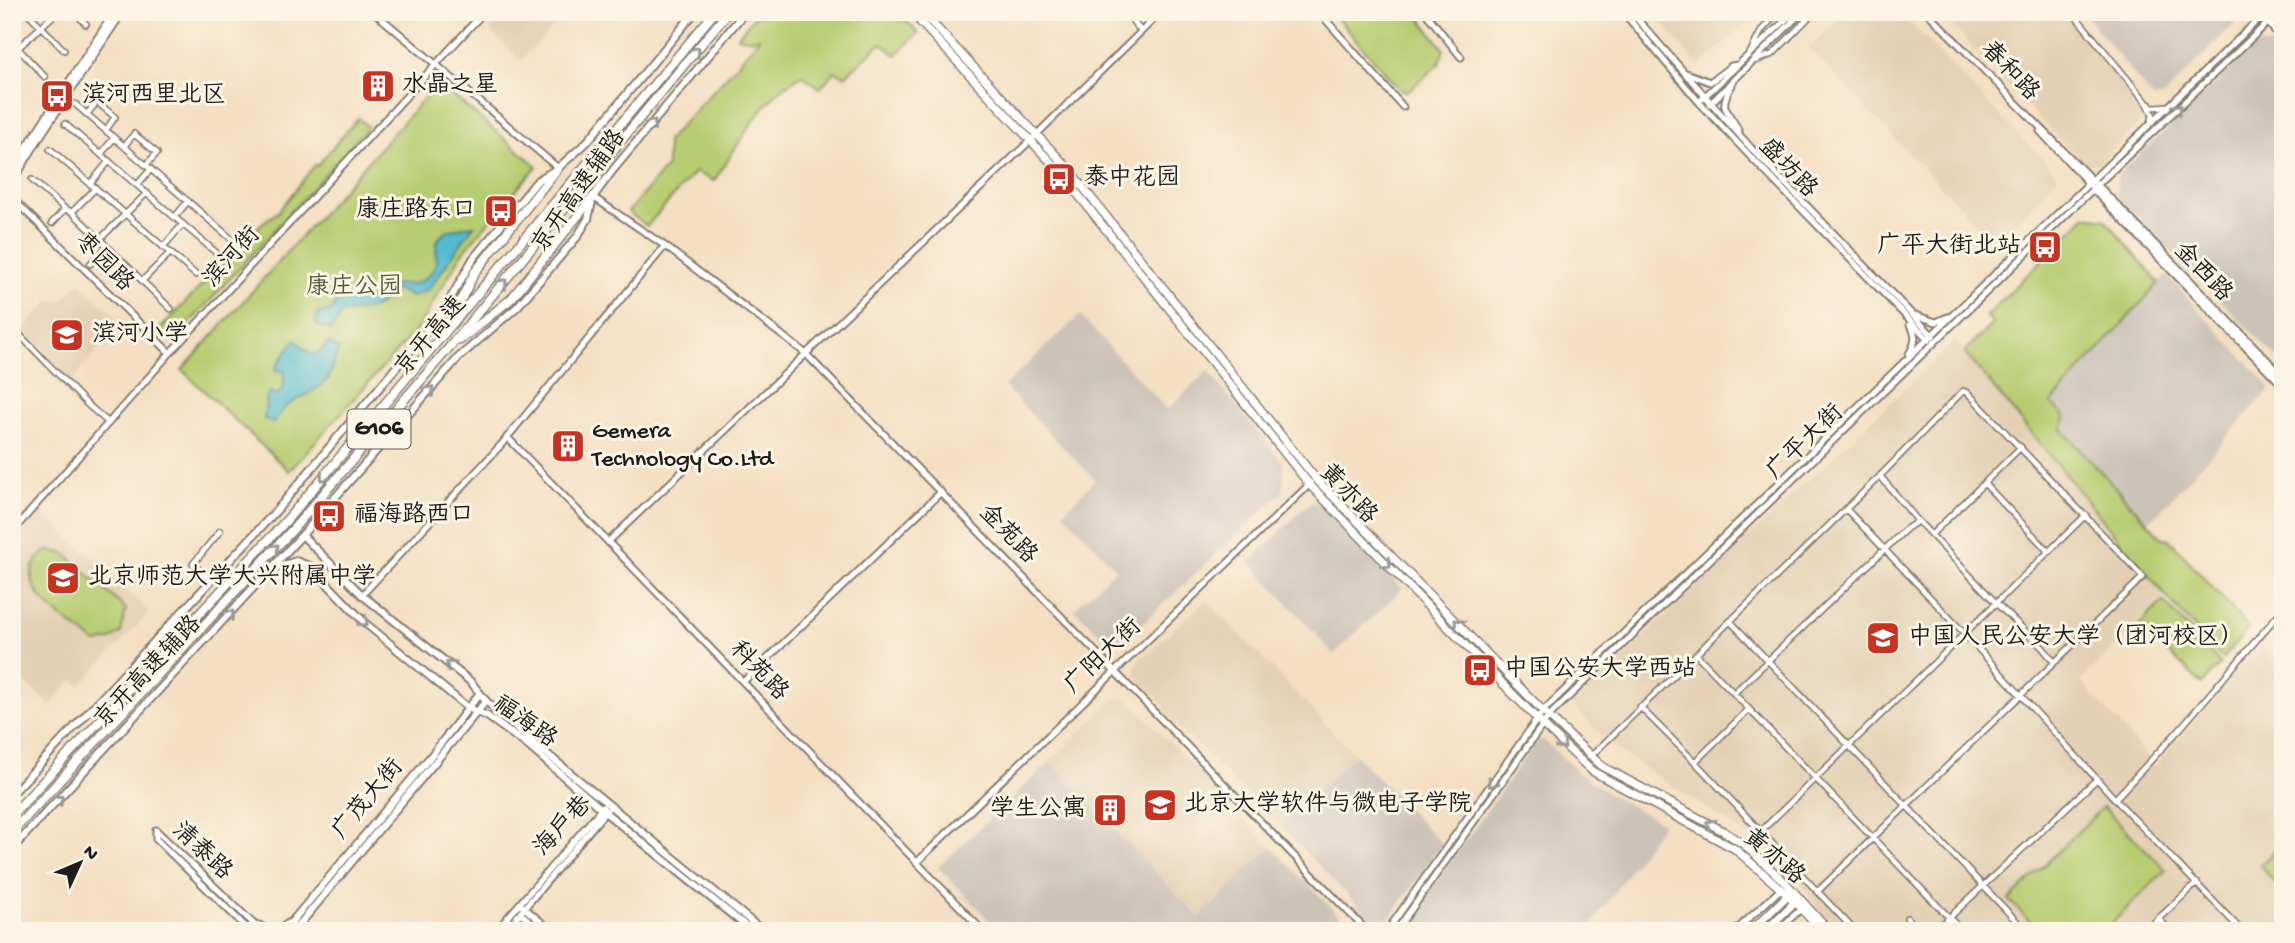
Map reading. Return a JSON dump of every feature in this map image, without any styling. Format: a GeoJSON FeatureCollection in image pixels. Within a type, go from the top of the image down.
{"type":"FeatureCollection","features":[{"type":"Feature","properties":{"kind":"highway","name":"京开高速"},"geometry":{"type":"LineString","coordinates":[[12,816],[286,521],[440,342],[715,12]]}},
{"type":"Feature","properties":{"kind":"highway","name":"京开高速"},"geometry":{"type":"LineString","coordinates":[[12,832],[293,528],[447,350],[728,12]]}},
{"type":"Feature","properties":{"kind":"highway"},"geometry":{"type":"LineString","coordinates":[[440,342],[475,272],[558,169]]}},
{"type":"Feature","properties":{"kind":"highway"},"geometry":{"type":"LineString","coordinates":[[447,350],[511,299],[593,197]]}},
{"type":"Feature","properties":{"kind":"main road"},"geometry":{"type":"LineString","coordinates":[[12,170],[115,12]]}},
{"type":"Feature","properties":{"kind":"main road"},"geometry":{"type":"LineString","coordinates":[[12,182],[41,133],[122,12]]}},
{"type":"Feature","properties":{"kind":"main road","name":"京开高速辅路"},"geometry":{"type":"LineString","coordinates":[[12,794],[276,511],[423,337],[444,310],[473,259],[538,180],[558,169],[586,143],[695,12]]}},
{"type":"Feature","properties":{"kind":"main road","name":"京开高速辅路"},"geometry":{"type":"LineString","coordinates":[[12,849],[302,535],[459,357],[525,297],[577,237],[588,219],[593,197],[613,170],[745,12]]}},
{"type":"Feature","properties":{"kind":"main road","name":"黄亦路"},"geometry":{"type":"LineString","coordinates":[[911,12],[1035,137]]}},
{"type":"Feature","properties":{"kind":"main road","name":"黄亦路"},"geometry":{"type":"LineString","coordinates":[[922,12],[1035,137],[1313,482],[1536,719],[1592,771],[1717,838],[1754,863],[1791,892],[1829,931]]}},
{"type":"Feature","properties":{"kind":"main road"},"geometry":{"type":"LineString","coordinates":[[2263,13],[2283,40]]}},
{"type":"Feature","properties":{"kind":"main road","name":"金西路"},"geometry":{"type":"LineString","coordinates":[[2093,184],[2283,377]]}},
{"type":"Feature","properties":{"kind":"main road","name":"金西路"},"geometry":{"type":"LineString","coordinates":[[2093,184],[2283,385]]}},
{"type":"Feature","properties":{"kind":"main road","name":"黄亦路"},"geometry":{"type":"LineString","coordinates":[[1313,482],[1591,756],[1620,777],[1723,831],[1763,860],[1784,886]]}},
{"type":"Feature","properties":{"kind":"main road","name":"福海路"},"geometry":{"type":"LineString","coordinates":[[302,535],[362,595],[471,682],[486,701],[530,740],[763,931]]}},
{"type":"Feature","properties":{"kind":"main road","name":"福海路"},"geometry":{"type":"LineString","coordinates":[[272,568],[296,561],[311,567],[365,624],[468,708],[486,716],[527,745],[752,931]]}},
{"type":"Feature","properties":{"kind":"main road","name":"广茂大街"},"geometry":{"type":"LineString","coordinates":[[285,931],[480,693]]}},
{"type":"Feature","properties":{"kind":"main road","name":"广茂大街"},"geometry":{"type":"LineString","coordinates":[[296,931],[486,701]]}},
{"type":"Feature","properties":{"kind":"main road"},"geometry":{"type":"LineString","coordinates":[[1751,931],[1791,892]]}},
{"type":"Feature","properties":{"kind":"main road"},"geometry":{"type":"LineString","coordinates":[[1765,931],[1801,903]]}},
{"type":"Feature","properties":{"kind":"main road","name":"黄亦路"},"geometry":{"type":"LineString","coordinates":[[1801,903],[1822,931]]}},
{"type":"Feature","properties":{"kind":"street"},"geometry":{"type":"LineString","coordinates":[[27,12],[64,50]]}},
{"type":"Feature","properties":{"kind":"street"},"geometry":{"type":"LineString","coordinates":[[18,48],[57,12]]}},
{"type":"Feature","properties":{"kind":"street"},"geometry":{"type":"LineString","coordinates":[[75,12],[86,24]]}},
{"type":"Feature","properties":{"kind":"street"},"geometry":{"type":"LineString","coordinates":[[374,12],[558,169]]}},
{"type":"Feature","properties":{"kind":"street","name":"滨河街"},"geometry":{"type":"LineString","coordinates":[[12,532],[170,353],[484,12]]}},
{"type":"Feature","properties":{"kind":"street"},"geometry":{"type":"LineString","coordinates":[[1125,12],[1141,31]]}},
{"type":"Feature","properties":{"kind":"street"},"geometry":{"type":"LineString","coordinates":[[608,542],[1035,137],[1161,12]]}},
{"type":"Feature","properties":{"kind":"street"},"geometry":{"type":"LineString","coordinates":[[1319,12],[1403,107]]}},
{"type":"Feature","properties":{"kind":"street"},"geometry":{"type":"LineString","coordinates":[[1425,12],[1461,57]]}},
{"type":"Feature","properties":{"kind":"street","name":"盛坊路"},"geometry":{"type":"LineString","coordinates":[[1623,12],[1707,106],[1894,303],[1933,340]]}},
{"type":"Feature","properties":{"kind":"street","name":"盛坊路"},"geometry":{"type":"LineString","coordinates":[[1631,12],[1682,71],[1702,100]]}},
{"type":"Feature","properties":{"kind":"street"},"geometry":{"type":"LineString","coordinates":[[1702,100],[1794,12]]}},
{"type":"Feature","properties":{"kind":"street"},"geometry":{"type":"LineString","coordinates":[[1707,106],[1802,12]]}},
{"type":"Feature","properties":{"kind":"street"},"geometry":{"type":"LineString","coordinates":[[1755,61],[1773,54],[1814,12]]}},
{"type":"Feature","properties":{"kind":"street","name":"春和路"},"geometry":{"type":"LineString","coordinates":[[1927,12],[2036,125],[2046,139],[2093,184]]}},
{"type":"Feature","properties":{"kind":"street"},"geometry":{"type":"LineString","coordinates":[[2072,12],[2148,104],[2153,115],[2151,122]]}},
{"type":"Feature","properties":{"kind":"street","name":"广平大街"},"geometry":{"type":"LineString","coordinates":[[1396,931],[1543,725],[1546,713],[1904,363],[1933,340],[1959,310],[2279,12]]}},
{"type":"Feature","properties":{"kind":"street"},"geometry":{"type":"LineString","coordinates":[[1749,55],[1762,30],[1775,13]]}},
{"type":"Feature","properties":{"kind":"street","name":"广平大街"},"geometry":{"type":"LineString","coordinates":[[1387,931],[1536,719],[1546,713],[1933,340],[2263,13]]}},
{"type":"Feature","properties":{"kind":"street"},"geometry":{"type":"LineString","coordinates":[[12,42],[45,77]]}},
{"type":"Feature","properties":{"kind":"street"},"geometry":{"type":"LineString","coordinates":[[1682,71],[1694,78],[1710,82],[1731,66],[1738,65]]}},
{"type":"Feature","properties":{"kind":"street"},"geometry":{"type":"LineString","coordinates":[[1735,79],[1725,97],[1724,105],[1742,138]]}},
{"type":"Feature","properties":{"kind":"street"},"geometry":{"type":"LineString","coordinates":[[87,114],[97,102],[115,117],[105,130]]}},
{"type":"Feature","properties":{"kind":"street"},"geometry":{"type":"LineString","coordinates":[[75,104],[236,242]]}},
{"type":"Feature","properties":{"kind":"street"},"geometry":{"type":"LineString","coordinates":[[2148,104],[2159,108],[2169,106]]}},
{"type":"Feature","properties":{"kind":"street","name":"盛坊路"},"geometry":{"type":"LineString","coordinates":[[1707,106],[1742,138],[1910,312],[1933,340]]}},
{"type":"Feature","properties":{"kind":"street"},"geometry":{"type":"LineString","coordinates":[[65,124],[219,255]]}},
{"type":"Feature","properties":{"kind":"street"},"geometry":{"type":"LineString","coordinates":[[124,146],[134,134],[157,153],[137,185]]}},
{"type":"Feature","properties":{"kind":"street"},"geometry":{"type":"LineString","coordinates":[[101,154],[114,138]]}},
{"type":"Feature","properties":{"kind":"street"},"geometry":{"type":"LineString","coordinates":[[50,149],[196,275]]}},
{"type":"Feature","properties":{"kind":"street"},"geometry":{"type":"LineString","coordinates":[[90,184],[109,161]]}},
{"type":"Feature","properties":{"kind":"street"},"geometry":{"type":"LineString","coordinates":[[32,180],[72,212],[171,309]]}},
{"type":"Feature","properties":{"kind":"street"},"geometry":{"type":"LineString","coordinates":[[72,212],[96,188]]}},
{"type":"Feature","properties":{"kind":"street"},"geometry":{"type":"LineString","coordinates":[[100,239],[147,193]]}},
{"type":"Feature","properties":{"kind":"street","name":"金苑路"},"geometry":{"type":"LineString","coordinates":[[593,197],[666,246],[806,353],[1367,931]]}},
{"type":"Feature","properties":{"kind":"street","name":"枣园路"},"geometry":{"type":"LineString","coordinates":[[12,198],[170,353]]}},
{"type":"Feature","properties":{"kind":"street"},"geometry":{"type":"LineString","coordinates":[[175,217],[188,201]]}},
{"type":"Feature","properties":{"kind":"street"},"geometry":{"type":"LineString","coordinates":[[52,223],[65,209]]}},
{"type":"Feature","properties":{"kind":"street"},"geometry":{"type":"LineString","coordinates":[[163,247],[183,224]]}},
{"type":"Feature","properties":{"kind":"street"},"geometry":{"type":"LineString","coordinates":[[362,595],[507,437],[666,246]]}},
{"type":"Feature","properties":{"kind":"street"},"geometry":{"type":"LineString","coordinates":[[90,264],[107,247]]}},
{"type":"Feature","properties":{"kind":"street"},"geometry":{"type":"LineString","coordinates":[[142,281],[170,253]]}},
{"type":"Feature","properties":{"kind":"street"},"geometry":{"type":"LineString","coordinates":[[1894,303],[1915,334],[1913,349],[1904,363]]}},
{"type":"Feature","properties":{"kind":"street"},"geometry":{"type":"LineString","coordinates":[[1910,312],[1936,322],[1959,310]]}},
{"type":"Feature","properties":{"kind":"street"},"geometry":{"type":"LineString","coordinates":[[12,327],[108,423]]}},
{"type":"Feature","properties":{"kind":"street"},"geometry":{"type":"LineString","coordinates":[[1591,756],[1880,476],[1963,391],[1968,393],[2143,577],[1818,891]]}},
{"type":"Feature","properties":{"kind":"street","name":"科苑路"},"geometry":{"type":"LineString","coordinates":[[507,437],[983,931]]}},
{"type":"Feature","properties":{"kind":"street"},"geometry":{"type":"LineString","coordinates":[[1931,535],[2021,447]]}},
{"type":"Feature","properties":{"kind":"street"},"geometry":{"type":"LineString","coordinates":[[1880,476],[1931,535],[2054,662]]}},
{"type":"Feature","properties":{"kind":"street","name":"广阳大街"},"geometry":{"type":"LineString","coordinates":[[917,862],[1313,482]]}},
{"type":"Feature","properties":{"kind":"street"},"geometry":{"type":"LineString","coordinates":[[1984,483],[2049,552]]}},
{"type":"Feature","properties":{"kind":"street"},"geometry":{"type":"LineString","coordinates":[[743,682],[941,492]]}},
{"type":"Feature","properties":{"kind":"street"},"geometry":{"type":"LineString","coordinates":[[1846,509],[2241,931]]}},
{"type":"Feature","properties":{"kind":"street"},"geometry":{"type":"LineString","coordinates":[[1761,831],[2086,515]]}},
{"type":"Feature","properties":{"kind":"street"},"geometry":{"type":"LineString","coordinates":[[1734,693],[1906,528],[1918,521]]}},
{"type":"Feature","properties":{"kind":"street"},"geometry":{"type":"LineString","coordinates":[[211,581],[193,564],[220,531]]}},
{"type":"Feature","properties":{"kind":"street"},"geometry":{"type":"LineString","coordinates":[[2115,799],[2178,731],[2283,609]]}},
{"type":"Feature","properties":{"kind":"street"},"geometry":{"type":"LineString","coordinates":[[1730,621],[2026,931]]}},
{"type":"Feature","properties":{"kind":"street"},"geometry":{"type":"LineString","coordinates":[[1696,654],[1962,931]]}},
{"type":"Feature","properties":{"kind":"street"},"geometry":{"type":"LineString","coordinates":[[1640,707],[1855,931]]}},
{"type":"Feature","properties":{"kind":"street"},"geometry":{"type":"LineString","coordinates":[[1695,762],[1749,709]]}},
{"type":"Feature","properties":{"kind":"street"},"geometry":{"type":"LineString","coordinates":[[1936,931],[2097,779]]}},
{"type":"Feature","properties":{"kind":"street","name":"海户巷"},"geometry":{"type":"LineString","coordinates":[[496,931],[520,908],[609,804]]}},
{"type":"Feature","properties":{"kind":"street","name":"清泰路"},"geometry":{"type":"LineString","coordinates":[[250,931],[156,839],[156,830],[261,931]]}},
{"type":"Feature","properties":{"kind":"street"},"geometry":{"type":"LineString","coordinates":[[2146,931],[2197,883]]}},
{"type":"Feature","properties":{"kind":"street"},"geometry":{"type":"LineString","coordinates":[[1735,931],[1784,886]]}},
{"type":"Feature","properties":{"kind":"street"},"geometry":{"type":"LineString","coordinates":[[1777,931],[1801,903]]}},
{"type":"Feature","properties":{"kind":"street"},"geometry":{"type":"LineString","coordinates":[[520,908],[542,931]]}},
{"type":"Feature","properties":{"kind":"street"},"geometry":{"type":"LineString","coordinates":[[520,908],[552,931]]}},
{"type":"Feature","properties":{"kind":"street","name":"海户巷"},"geometry":{"type":"LineString","coordinates":[[505,931],[520,908]]}},
{"type":"Feature","properties":{"kind":"street"},"geometry":{"type":"LineString","coordinates":[[249,919],[264,928],[274,930],[281,929],[301,912]]}},
{"type":"Feature","properties":{"kind":"street"},"geometry":{"type":"LineString","coordinates":[[236,917],[245,931]]}},
{"type":"Feature","properties":{"kind":"street"},"geometry":{"type":"LineString","coordinates":[[1907,918],[1919,931]]}},
{"type":"Feature","properties":{"kind":"street"},"geometry":{"type":"LineString","coordinates":[[2158,918],[2170,931]]}},
{"type":"Feature","properties":{"kind":"street"},"geometry":{"type":"LineString","coordinates":[[2014,931],[2020,925]]}},
{"type":"Feature","properties":{"kind":"shaded area"},"geometry":{"type":"Polygon","coordinates":[[[506,12],[565,14],[521,61],[490,30],[506,12]]]}},
{"type":"Feature","properties":{"kind":"shaded area"},"geometry":{"type":"Polygon","coordinates":[[[1653,12],[1758,12],[1699,67],[1653,12]]]}},
{"type":"Feature","properties":{"kind":"shaded area"},"geometry":{"type":"Polygon","coordinates":[[[1846,12],[1899,12],[2058,175],[1998,246],[1809,49],[1846,12]]]}},
{"type":"Feature","properties":{"kind":"shaded area"},"geometry":{"type":"Polygon","coordinates":[[[1939,12],[2066,12],[2142,105],[2143,120],[2098,164],[2082,164],[1939,12]]]}},
{"type":"Feature","properties":{"kind":"shaded area"},"geometry":{"type":"Polygon","coordinates":[[[2083,12],[2246,12],[2164,96],[2153,98],[2083,12]]]}},
{"type":"Feature","properties":{"kind":"shaded area"},"geometry":{"type":"Polygon","coordinates":[[[2256,45],[2273,45],[2283,50],[2283,364],[2116,195],[2118,175],[2256,45]]]}},
{"type":"Feature","properties":{"kind":"shaded area"},"geometry":{"type":"Polygon","coordinates":[[[2166,275],[2271,388],[2147,522],[2062,430],[2051,403],[2166,275]]]}},
{"type":"Feature","properties":{"kind":"shaded area","name":"滨河小学"},"geometry":{"type":"Polygon","coordinates":[[[80,282],[115,316],[109,323],[105,341],[72,382],[23,329],[50,301],[62,301],[80,282]]]}},
{"type":"Feature","properties":{"kind":"shaded area"},"geometry":{"type":"Polygon","coordinates":[[[1080,315],[1167,410],[1208,371],[1284,464],[1283,492],[1122,642],[1108,642],[1074,609],[1116,569],[1063,512],[1095,480],[1004,386],[1080,315]]]}},
{"type":"Feature","properties":{"kind":"shaded area","name":"中国人民公安大学（团河校区）"},"geometry":{"type":"Polygon","coordinates":[[[1955,341],[2165,595],[2081,681],[2155,766],[2260,645],[2283,671],[2283,931],[1838,931],[1802,885],[1763,845],[1614,748],[1572,705],[1955,341]]]}},
{"type":"Feature","properties":{"kind":"shaded area"},"geometry":{"type":"Polygon","coordinates":[[[1310,502],[1323,504],[1402,589],[1334,654],[1250,562],[1310,502]]]}},
{"type":"Feature","properties":{"kind":"shaded area","name":"北京师范大学大兴附属中学"},"geometry":{"type":"Polygon","coordinates":[[[42,512],[150,612],[80,686],[72,680],[50,705],[12,671],[12,544],[42,512]]]}},
{"type":"Feature","properties":{"kind":"shaded area"},"geometry":{"type":"Polygon","coordinates":[[[1207,600],[1355,755],[1281,827],[1168,717],[1162,703],[1135,673],[1136,665],[1142,658],[1207,600]]]}},
{"type":"Feature","properties":{"kind":"shaded area","name":"北京大学软件与微电子学院"},"geometry":{"type":"Polygon","coordinates":[[[1128,699],[1271,847],[1199,918],[1050,762],[1113,700],[1128,699]]]}},
{"type":"Feature","properties":{"kind":"shaded area"},"geometry":{"type":"Polygon","coordinates":[[[1542,739],[1579,773],[1614,797],[1663,823],[1587,931],[1401,931],[1536,742],[1542,739]]]}},
{"type":"Feature","properties":{"kind":"shaded area"},"geometry":{"type":"Polygon","coordinates":[[[1355,755],[1442,844],[1389,919],[1371,919],[1281,827],[1355,755]]]}},
{"type":"Feature","properties":{"kind":"shaded area"},"geometry":{"type":"Polygon","coordinates":[[[1050,762],[1199,918],[1271,847],[1355,931],[999,931],[938,867],[1050,762]]]}},
{"type":"Feature","properties":{"kind":"green space"},"geometry":{"type":"Polygon","coordinates":[[[758,12],[898,12],[918,33],[896,55],[881,43],[845,76],[835,71],[820,88],[802,75],[788,84],[752,122],[714,181],[695,172],[647,226],[628,212],[667,166],[667,141],[759,38],[737,37],[758,12]]]}},
{"type":"Feature","properties":{"kind":"green space"},"geometry":{"type":"Polygon","coordinates":[[[1332,12],[1416,12],[1444,50],[1439,64],[1408,91],[1400,90],[1332,12]]]}},
{"type":"Feature","properties":{"kind":"green space","name":"康庄公园"},"geometry":{"type":"Polygon","coordinates":[[[438,83],[537,166],[463,252],[418,328],[289,471],[182,370],[438,83]]]}},
{"type":"Feature","properties":{"kind":"green space"},"geometry":{"type":"Polygon","coordinates":[[[358,118],[368,127],[178,336],[175,338],[164,335],[159,330],[262,223],[278,212],[315,165],[317,166],[358,118]]]}},
{"type":"Feature","properties":{"kind":"green space"},"geometry":{"type":"Polygon","coordinates":[[[2086,216],[2105,219],[2159,283],[2051,403],[2065,417],[2062,430],[2162,538],[2169,539],[2249,628],[2223,659],[2165,595],[1964,352],[1993,323],[1986,316],[2086,216]]]}},
{"type":"Feature","properties":{"kind":"green space"},"geometry":{"type":"Polygon","coordinates":[[[47,551],[64,553],[126,609],[121,633],[110,640],[96,643],[44,602],[35,589],[32,576],[35,564],[47,551]]]}},
{"type":"Feature","properties":{"kind":"green space"},"geometry":{"type":"Polygon","coordinates":[[[2163,601],[2221,664],[2202,684],[2139,625],[2163,601]]]}},
{"type":"Feature","properties":{"kind":"green space"},"geometry":{"type":"Polygon","coordinates":[[[2103,807],[2166,870],[2104,931],[2039,931],[2009,900],[2103,807]]]}},
{"type":"Feature","properties":{"kind":"green space"},"geometry":{"type":"Polygon","coordinates":[[[2283,844],[2283,893],[2260,865],[2283,844]]]}},
{"type":"Feature","properties":{"kind":"water"},"geometry":{"type":"Polygon","coordinates":[[[474,225],[429,289],[412,297],[396,289],[375,308],[342,314],[331,330],[318,326],[318,313],[330,311],[341,296],[351,293],[362,299],[380,298],[389,285],[421,281],[431,273],[438,241],[443,234],[474,225]]]}},
{"type":"Feature","properties":{"kind":"water"},"geometry":{"type":"Polygon","coordinates":[[[295,340],[312,355],[328,343],[339,348],[329,378],[318,388],[285,407],[274,423],[264,419],[267,396],[270,392],[276,395],[283,390],[284,371],[275,371],[295,340]]]}},
{"type":"Feature","properties":{"kind":"place","name":"水晶之星"},"geometry":{"type":"Point","coordinates":[378,86]}},
{"type":"Feature","properties":{"kind":"place","name":"滨河西里北区"},"geometry":{"type":"Point","coordinates":[57,96]}},
{"type":"Feature","properties":{"kind":"place","name":"泰中花园"},"geometry":{"type":"Point","coordinates":[1059,179]}},
{"type":"Feature","properties":{"kind":"place","name":"康庄路东口"},"geometry":{"type":"Point","coordinates":[501,211]}},
{"type":"Feature","properties":{"kind":"place","name":"广平大街北站"},"geometry":{"type":"Point","coordinates":[2045,247]}},
{"type":"Feature","properties":{"kind":"place","name":"滨河小学"},"geometry":{"type":"Point","coordinates":[67,335]}},
{"type":"Feature","properties":{"kind":"place","name":"Gemera Technology Co.Ltd"},"geometry":{"type":"Point","coordinates":[568,446]}},
{"type":"Feature","properties":{"kind":"place","name":"福海路西口"},"geometry":{"type":"Point","coordinates":[329,516]}},
{"type":"Feature","properties":{"kind":"place","name":"北京师范大学大兴附属中学"},"geometry":{"type":"Point","coordinates":[63,578]}},
{"type":"Feature","properties":{"kind":"place","name":"中国人民公安大学（团河校区）"},"geometry":{"type":"Point","coordinates":[1883,638]}},
{"type":"Feature","properties":{"kind":"place","name":"中国公安大学西站"},"geometry":{"type":"Point","coordinates":[1480,670]}},
{"type":"Feature","properties":{"kind":"place","name":"北京大学软件与微电子学院"},"geometry":{"type":"Point","coordinates":[1160,805]}},
{"type":"Feature","properties":{"kind":"place","name":"学生公寓"},"geometry":{"type":"Point","coordinates":[1110,810]}}]}
